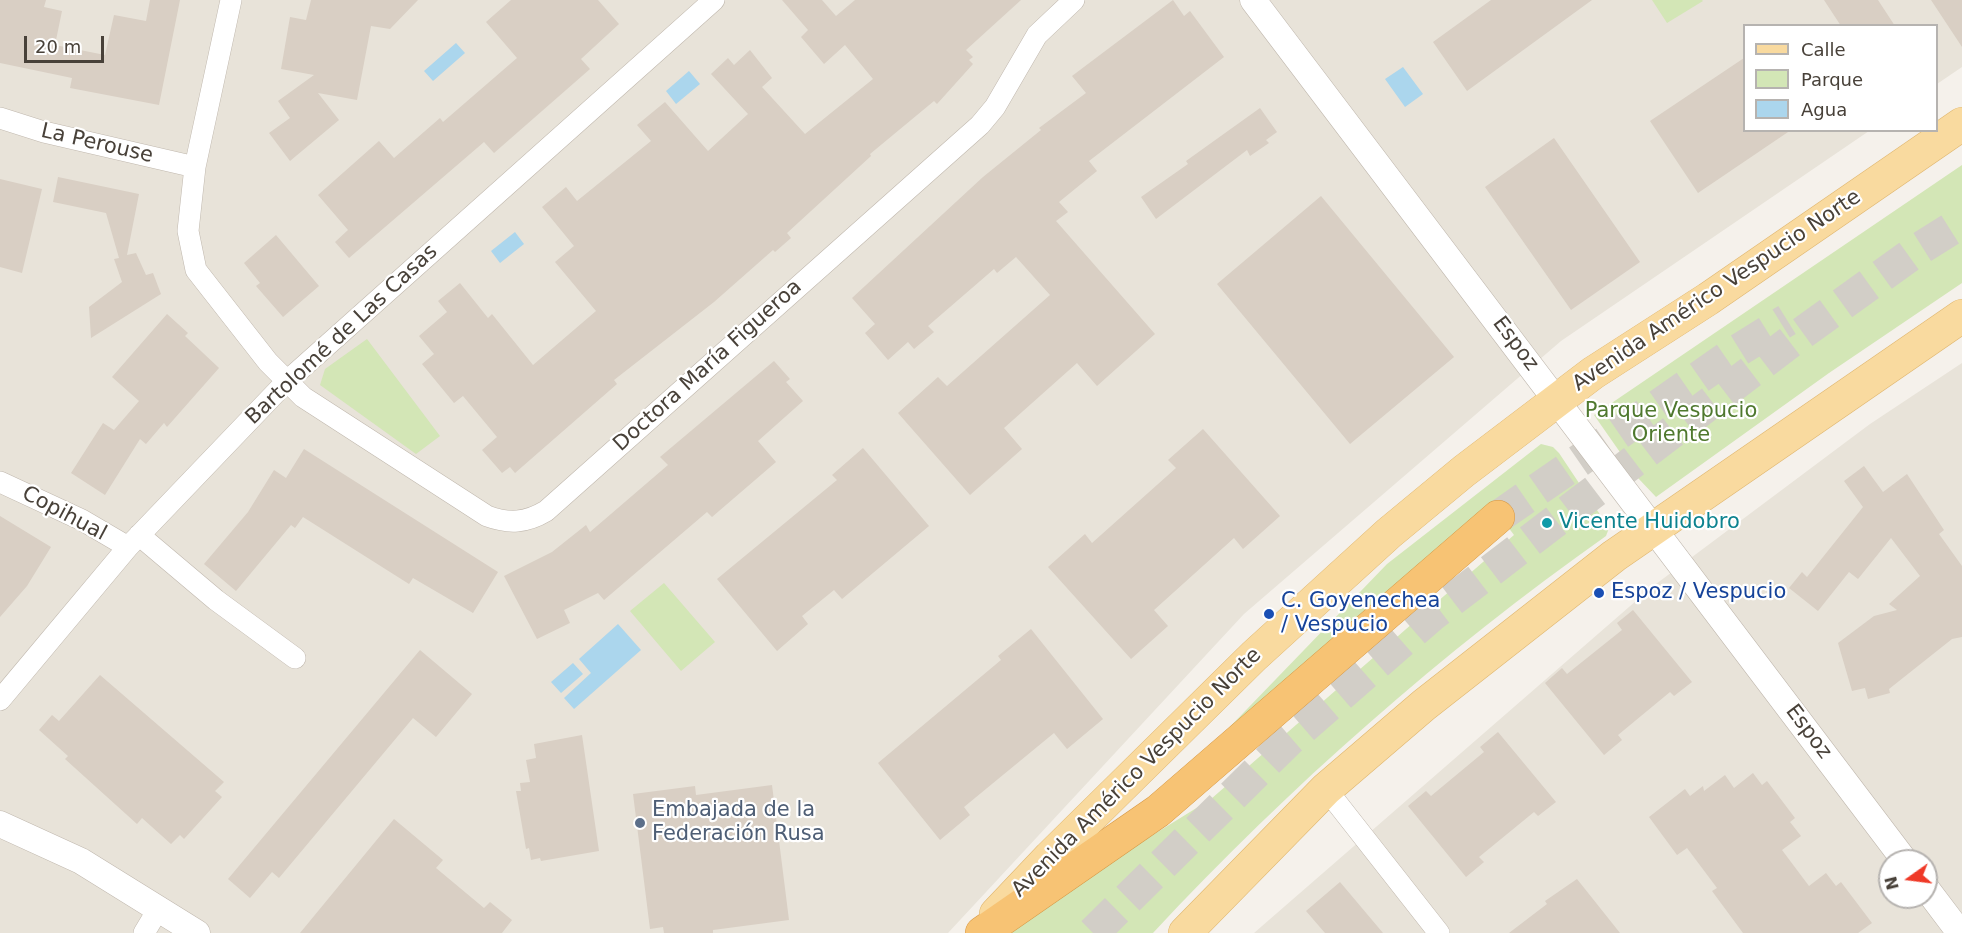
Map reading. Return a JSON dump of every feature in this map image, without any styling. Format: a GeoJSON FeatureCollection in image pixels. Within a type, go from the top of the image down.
{"type":"FeatureCollection","features":[{"type":"Feature","properties":{"kind":"highway"},"geometry":{"type":"LineString","coordinates":[[980,933],[1158,811],[1498,518]]}},
{"type":"Feature","properties":{"kind":"main road","name":"Avenida Américo Vespucio Norte"},"geometry":{"type":"LineString","coordinates":[[980,933],[1050,857],[1254,656],[1340,577],[1464,471],[1557,400],[1962,124]]}},
{"type":"Feature","properties":{"kind":"main road"},"geometry":{"type":"LineString","coordinates":[[1185,933],[1326,789],[1424,705],[1614,556],[1962,316]]}},
{"type":"Feature","properties":{"kind":"street","name":"Doctora María Figueroa"},"geometry":{"type":"LineString","coordinates":[[231,0],[195,167],[188,231],[196,270],[286,382],[303,397],[487,516],[512,522],[536,517],[546,511],[980,126],[1037,35],[1074,0]]}},
{"type":"Feature","properties":{"kind":"street","name":"Bartolomé de Las Casas"},"geometry":{"type":"LineString","coordinates":[[0,700],[133,541],[286,382],[714,0]]}},
{"type":"Feature","properties":{"kind":"street","name":"Espoz"},"geometry":{"type":"LineString","coordinates":[[1253,0],[1896,849]]}},
{"type":"Feature","properties":{"kind":"street","name":"La Perouse"},"geometry":{"type":"LineString","coordinates":[[0,118],[44,132],[195,167]]}},
{"type":"Feature","properties":{"kind":"street","name":"Copihual"},"geometry":{"type":"LineString","coordinates":[[0,482],[133,541],[295,658]]}},
{"type":"Feature","properties":{"kind":"street"},"geometry":{"type":"LineString","coordinates":[[1326,789],[1439,933]]}},
{"type":"Feature","properties":{"kind":"street"},"geometry":{"type":"LineString","coordinates":[[0,824],[81,861],[197,933]]}},
{"type":"Feature","properties":{"kind":"street"},"geometry":{"type":"LineString","coordinates":[[1938,902],[1960,929]]}},
{"type":"Feature","properties":{"kind":"street"},"geometry":{"type":"LineString","coordinates":[[144,933],[159,908]]}},
{"type":"Feature","properties":{"kind":"shaded area"},"geometry":{"type":"Polygon","coordinates":[[[0,0],[1962,0],[1962,67],[1938,83],[1938,24],[1743,24],[1743,132],[1868,132],[1561,341],[1244,614],[948,933],[0,933],[0,0]]]}},
{"type":"Feature","properties":{"kind":"shaded area"},"geometry":{"type":"Polygon","coordinates":[[[1962,363],[1962,933],[1254,933],[1652,587],[1870,424],[1962,363]]]}},
{"type":"Feature","properties":{"kind":"green space"},"geometry":{"type":"Polygon","coordinates":[[[1652,0],[1702,0],[1703,1],[1667,23],[1652,0]]]}},
{"type":"Feature","properties":{"kind":"green space","name":"Parque Vespucio Oriente"},"geometry":{"type":"Polygon","coordinates":[[[1962,165],[1962,283],[1829,373],[1656,497],[1638,478],[1594,415],[1962,165]]]}},
{"type":"Feature","properties":{"kind":"green space"},"geometry":{"type":"Polygon","coordinates":[[[367,339],[440,436],[416,454],[320,385],[325,369],[367,339]]]}},
{"type":"Feature","properties":{"kind":"green space","name":"Parque Vespucio Oriente"},"geometry":{"type":"Polygon","coordinates":[[[1541,444],[1553,447],[1559,453],[1609,528],[1606,536],[1485,626],[1369,723],[1259,825],[1153,933],[1011,933],[1101,867],[1211,799],[1514,535],[1496,511],[1193,765],[1387,564],[1541,444]]]}},
{"type":"Feature","properties":{"kind":"green space"},"geometry":{"type":"Polygon","coordinates":[[[664,583],[715,642],[681,671],[630,611],[664,583]]]}},
{"type":"Feature","properties":{"kind":"water"},"geometry":{"type":"Polygon","coordinates":[[[456,43],[465,53],[433,81],[424,71],[456,43]]]}},
{"type":"Feature","properties":{"kind":"water"},"geometry":{"type":"Polygon","coordinates":[[[1403,67],[1423,94],[1405,107],[1385,79],[1403,67]]]}},
{"type":"Feature","properties":{"kind":"water"},"geometry":{"type":"Polygon","coordinates":[[[689,71],[700,84],[676,104],[666,91],[689,71]]]}},
{"type":"Feature","properties":{"kind":"water"},"geometry":{"type":"Polygon","coordinates":[[[515,232],[524,244],[500,263],[491,251],[515,232]]]}},
{"type":"Feature","properties":{"kind":"water"},"geometry":{"type":"Polygon","coordinates":[[[618,624],[641,650],[574,709],[564,698],[591,673],[579,659],[618,624]]]}},
{"type":"Feature","properties":{"kind":"water"},"geometry":{"type":"Polygon","coordinates":[[[573,663],[583,674],[561,693],[551,682],[573,663]]]}},
{"type":"Feature","properties":{"kind":"building"},"geometry":{"type":"Polygon","coordinates":[[[0,0],[46,0],[44,7],[62,11],[55,45],[105,55],[114,15],[146,21],[150,0],[180,0],[159,105],[70,88],[72,78],[0,63],[0,0]]]}},
{"type":"Feature","properties":{"kind":"building"},"geometry":{"type":"Polygon","coordinates":[[[311,0],[418,0],[390,29],[371,26],[357,100],[318,93],[339,120],[290,161],[269,133],[290,118],[278,101],[314,75],[281,69],[290,17],[306,20],[311,0]]]}},
{"type":"Feature","properties":{"kind":"building"},"geometry":{"type":"Polygon","coordinates":[[[511,0],[598,0],[619,24],[581,59],[590,69],[494,153],[484,142],[349,258],[335,242],[348,230],[318,195],[379,141],[394,158],[440,118],[443,122],[517,58],[486,22],[511,0]]]}},
{"type":"Feature","properties":{"kind":"building"},"geometry":{"type":"Polygon","coordinates":[[[782,0],[822,0],[836,16],[855,0],[1021,0],[966,50],[973,57],[969,60],[973,64],[937,104],[934,101],[870,154],[871,156],[787,233],[791,238],[775,252],[773,250],[714,302],[614,380],[617,384],[515,473],[510,467],[502,473],[482,450],[497,437],[463,396],[454,403],[422,364],[434,354],[419,336],[447,312],[438,301],[460,283],[488,318],[492,314],[533,365],[596,311],[555,262],[574,246],[542,207],[566,187],[577,201],[651,141],[637,125],[665,102],[708,151],[748,114],[711,74],[728,58],[734,65],[750,50],[772,78],[762,87],[805,134],[873,79],[845,45],[824,64],[801,37],[808,30],[782,0]]]}},
{"type":"Feature","properties":{"kind":"building"},"geometry":{"type":"Polygon","coordinates":[[[1173,0],[1184,16],[1190,11],[1224,57],[1089,161],[1097,171],[1059,202],[1068,212],[1056,221],[1155,334],[1097,386],[1077,363],[1004,428],[1022,449],[970,495],[898,413],[938,377],[947,386],[1050,295],[1016,257],[997,273],[994,269],[928,326],[934,332],[914,349],[908,342],[888,360],[865,333],[875,324],[852,298],[983,177],[1041,130],[1039,128],[1086,93],[1072,76],[1173,0]]]}},
{"type":"Feature","properties":{"kind":"building"},"geometry":{"type":"Polygon","coordinates":[[[1491,0],[1592,0],[1467,91],[1433,42],[1491,0]]]}},
{"type":"Feature","properties":{"kind":"building"},"geometry":{"type":"Polygon","coordinates":[[[1824,0],[1878,0],[1894,24],[1840,24],[1824,0]]]}},
{"type":"Feature","properties":{"kind":"building"},"geometry":{"type":"Polygon","coordinates":[[[1931,0],[1962,0],[1962,47],[1931,0]]]}},
{"type":"Feature","properties":{"kind":"building"},"geometry":{"type":"Polygon","coordinates":[[[1743,59],[1743,132],[1788,132],[1698,193],[1650,121],[1743,59]]]}},
{"type":"Feature","properties":{"kind":"building"},"geometry":{"type":"Polygon","coordinates":[[[1260,108],[1277,132],[1266,140],[1269,143],[1250,156],[1247,150],[1156,219],[1141,197],[1188,164],[1186,161],[1260,108]]]}},
{"type":"Feature","properties":{"kind":"building"},"geometry":{"type":"Polygon","coordinates":[[[1554,138],[1640,262],[1571,310],[1485,187],[1554,138]]]}},
{"type":"Feature","properties":{"kind":"building"},"geometry":{"type":"Polygon","coordinates":[[[58,177],[139,194],[127,255],[136,253],[146,275],[153,273],[161,294],[91,338],[89,307],[122,282],[114,259],[119,258],[106,213],[53,202],[58,177]]]}},
{"type":"Feature","properties":{"kind":"building"},"geometry":{"type":"Polygon","coordinates":[[[0,179],[42,189],[22,273],[0,267],[0,179]]]}},
{"type":"Feature","properties":{"kind":"building"},"geometry":{"type":"Polygon","coordinates":[[[1321,196],[1454,357],[1350,444],[1217,284],[1321,196]]]}},
{"type":"Feature","properties":{"kind":"building"},"geometry":{"type":"Polygon","coordinates":[[[276,235],[319,286],[283,317],[256,286],[260,283],[244,263],[276,235]]]}},
{"type":"Feature","properties":{"kind":"building"},"geometry":{"type":"Polygon","coordinates":[[[167,314],[188,333],[185,336],[219,368],[167,427],[164,423],[146,444],[140,439],[105,495],[71,473],[103,423],[114,430],[139,401],[112,377],[167,314]]]}},
{"type":"Feature","properties":{"kind":"building"},"geometry":{"type":"Polygon","coordinates":[[[774,361],[790,379],[786,382],[803,401],[758,441],[776,462],[712,517],[707,512],[604,600],[598,593],[564,610],[570,623],[537,639],[504,576],[552,552],[586,525],[590,532],[668,465],[660,457],[774,361]]]}},
{"type":"Feature","properties":{"kind":"building"},"geometry":{"type":"Polygon","coordinates":[[[1203,429],[1280,516],[1243,549],[1234,538],[1154,610],[1168,626],[1131,659],[1048,567],[1085,534],[1092,543],[1176,468],[1168,460],[1203,429]]]}},
{"type":"Feature","properties":{"kind":"building"},"geometry":{"type":"Polygon","coordinates":[[[863,448],[929,526],[842,599],[834,590],[802,616],[808,624],[777,651],[717,579],[837,480],[832,475],[863,448]]]}},
{"type":"Feature","properties":{"kind":"building"},"geometry":{"type":"Polygon","coordinates":[[[304,449],[498,572],[473,613],[413,578],[409,584],[303,517],[295,528],[291,525],[236,591],[204,564],[248,512],[274,470],[286,478],[304,449]]]}},
{"type":"Feature","properties":{"kind":"building"},"geometry":{"type":"Polygon","coordinates":[[[1864,466],[1883,492],[1907,474],[1944,530],[1939,534],[1962,566],[1962,637],[1952,639],[1889,689],[1890,693],[1868,699],[1865,688],[1852,691],[1838,643],[1874,616],[1897,610],[1889,604],[1920,576],[1891,538],[1858,579],[1849,572],[1818,611],[1789,588],[1802,572],[1807,577],[1863,507],[1844,481],[1864,466]]]}},
{"type":"Feature","properties":{"kind":"building"},"geometry":{"type":"Polygon","coordinates":[[[0,516],[51,547],[27,586],[0,617],[0,516]]]}},
{"type":"Feature","properties":{"kind":"building"},"geometry":{"type":"Polygon","coordinates":[[[1633,610],[1692,682],[1674,696],[1670,692],[1618,735],[1622,740],[1604,755],[1545,683],[1562,668],[1567,674],[1622,630],[1617,623],[1633,610]]]}},
{"type":"Feature","properties":{"kind":"building"},"geometry":{"type":"Polygon","coordinates":[[[1031,629],[1103,719],[1067,749],[1054,733],[964,807],[970,815],[940,840],[878,763],[1001,660],[998,656],[1031,629]]]}},
{"type":"Feature","properties":{"kind":"building"},"geometry":{"type":"Polygon","coordinates":[[[420,650],[472,694],[436,737],[413,718],[279,878],[272,872],[250,898],[228,879],[420,650]]]}},
{"type":"Feature","properties":{"kind":"building"},"geometry":{"type":"Polygon","coordinates":[[[100,675],[224,782],[215,791],[222,797],[184,839],[180,835],[171,844],[142,818],[137,824],[65,759],[68,756],[39,730],[52,715],[59,721],[100,675]]]}},
{"type":"Feature","properties":{"kind":"building"},"geometry":{"type":"Polygon","coordinates":[[[1498,732],[1556,802],[1538,816],[1534,812],[1479,857],[1484,862],[1466,877],[1408,806],[1426,791],[1431,796],[1484,752],[1480,747],[1498,732]]]}},
{"type":"Feature","properties":{"kind":"building"},"geometry":{"type":"Polygon","coordinates":[[[582,735],[599,851],[541,861],[540,858],[531,860],[529,848],[526,849],[516,791],[521,791],[520,783],[530,782],[526,760],[536,758],[534,744],[582,735]]]}},
{"type":"Feature","properties":{"kind":"building"},"geometry":{"type":"Polygon","coordinates":[[[1753,773],[1762,785],[1767,781],[1795,818],[1790,822],[1801,836],[1782,850],[1809,886],[1826,873],[1836,886],[1841,882],[1872,923],[1858,933],[1743,933],[1712,891],[1717,888],[1687,848],[1677,855],[1649,817],[1685,789],[1690,796],[1703,786],[1704,791],[1725,775],[1734,788],[1753,773]]]}},
{"type":"Feature","properties":{"kind":"building"},"geometry":{"type":"Polygon","coordinates":[[[772,785],[789,920],[713,930],[713,933],[664,933],[663,927],[650,929],[633,794],[695,786],[696,795],[772,785]]]}},
{"type":"Feature","properties":{"kind":"building"},"geometry":{"type":"Polygon","coordinates":[[[394,819],[443,860],[436,868],[484,908],[490,902],[512,920],[502,933],[300,933],[394,819]]]}},
{"type":"Feature","properties":{"kind":"building"},"geometry":{"type":"Polygon","coordinates":[[[1577,879],[1620,933],[1509,933],[1547,904],[1545,901],[1577,879]]]}},
{"type":"Feature","properties":{"kind":"building"},"geometry":{"type":"Polygon","coordinates":[[[1340,882],[1383,933],[1325,933],[1306,911],[1340,882]]]}},
{"type":"Feature","properties":{"kind":"tunnel"},"geometry":{"type":"LineString","coordinates":[[1093,933],[1290,739],[1431,616],[1798,336],[1916,251],[1962,222]]}},
{"type":"Feature","properties":{"kind":"tunnel"},"geometry":{"type":"LineString","coordinates":[[1498,517],[1737,351],[1787,320]]}},
{"type":"Feature","properties":{"kind":"place","name":"Vicente Huidobro"},"geometry":{"type":"Point","coordinates":[1547,523]}},
{"type":"Feature","properties":{"kind":"place","name":"Espoz / Vespucio"},"geometry":{"type":"Point","coordinates":[1599,593]}},
{"type":"Feature","properties":{"kind":"place","name":"C. Goyenechea / Vespucio"},"geometry":{"type":"Point","coordinates":[1269,614]}},
{"type":"Feature","properties":{"kind":"place","name":"Embajada de la Federación Rusa"},"geometry":{"type":"Point","coordinates":[640,823]}}]}
